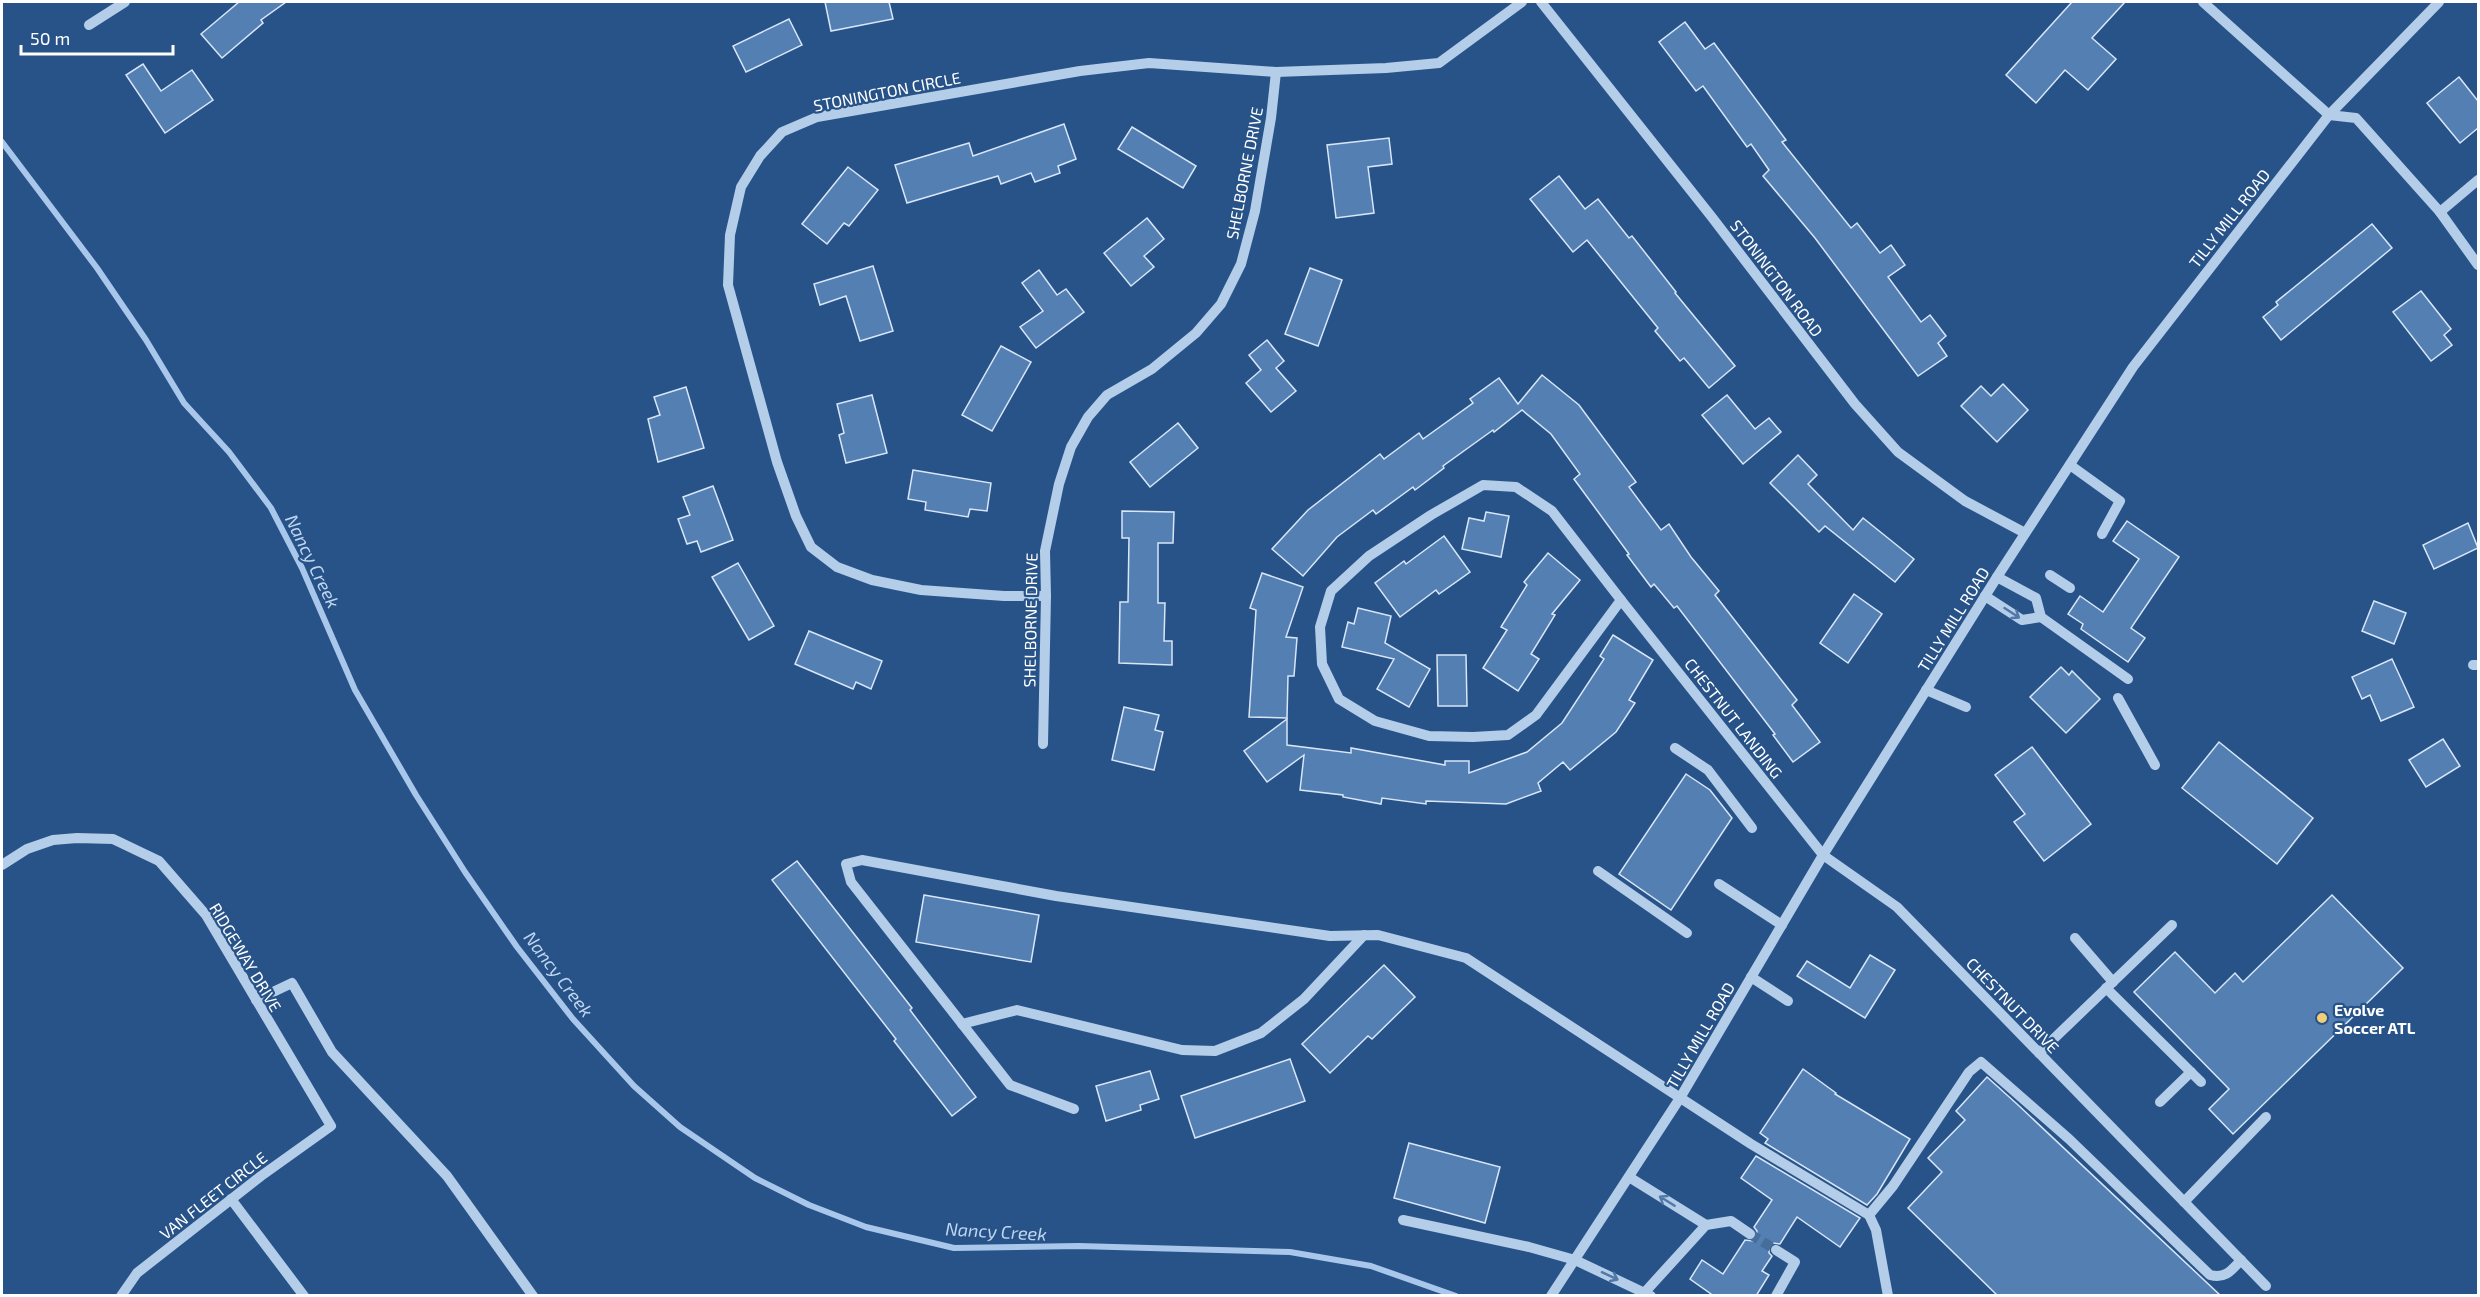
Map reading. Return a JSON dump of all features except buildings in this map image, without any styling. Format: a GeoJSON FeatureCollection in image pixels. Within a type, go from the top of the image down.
{"type":"FeatureCollection","features":[{"type":"Feature","properties":{"kind":"street"},"geometry":{"type":"LineString","coordinates":[[89,25],[125,2]]}},
{"type":"Feature","properties":{"kind":"street","name":"STONINGTON CIRCLE"},"geometry":{"type":"LineString","coordinates":[[1046,596],[1004,596],[921,590],[872,580],[837,567],[811,546],[796,516],[777,462],[728,285],[730,235],[741,188],[760,156],[782,132],[817,117],[1080,71],[1149,63],[1276,72],[1386,68],[1439,63],[1522,2]]}},
{"type":"Feature","properties":{"kind":"street","name":"STONINGTON ROAD"},"geometry":{"type":"LineString","coordinates":[[1541,2],[1711,216],[1855,404],[1898,452],[1965,501],[2025,533]]}},
{"type":"Feature","properties":{"kind":"street"},"geometry":{"type":"LineString","coordinates":[[2203,2],[2329,116],[2356,118],[2440,212],[2478,265]]}},
{"type":"Feature","properties":{"kind":"street","name":"TILLY MILL ROAD"},"geometry":{"type":"LineString","coordinates":[[1551,1296],[1680,1098],[1823,855],[1997,577],[2133,367],[2329,116],[2439,2]]}},
{"type":"Feature","properties":{"kind":"street","name":"SHELBORNE DRIVE"},"geometry":{"type":"LineString","coordinates":[[1043,744],[1045,551],[1059,484],[1071,447],[1088,417],[1107,395],[1152,369],[1196,333],[1221,304],[1241,264],[1255,211],[1271,118],[1276,72]]}},
{"type":"Feature","properties":{"kind":"street"},"geometry":{"type":"LineString","coordinates":[[2440,212],[2478,180]]}},
{"type":"Feature","properties":{"kind":"street"},"geometry":{"type":"LineString","coordinates":[[2070,465],[2120,501],[2102,534]]}},
{"type":"Feature","properties":{"kind":"street","name":"CHESTNUT LANDING"},"geometry":{"type":"LineString","coordinates":[[1621,600],[1536,715],[1508,735],[1429,736],[1375,721],[1339,699],[1322,664],[1320,627],[1331,591],[1369,556],[1431,515],[1483,485],[1516,487],[1552,511],[1823,855]]}},
{"type":"Feature","properties":{"kind":"street"},"geometry":{"type":"LineString","coordinates":[[2050,575],[2070,588]]}},
{"type":"Feature","properties":{"kind":"street"},"geometry":{"type":"LineString","coordinates":[[1997,577],[2036,598],[2041,617],[2128,679]]}},
{"type":"Feature","properties":{"kind":"street"},"geometry":{"type":"LineString","coordinates":[[1985,596],[2022,620],[2041,617]]}},
{"type":"Feature","properties":{"kind":"street"},"geometry":{"type":"LineString","coordinates":[[1926,690],[1966,707]]}},
{"type":"Feature","properties":{"kind":"street"},"geometry":{"type":"LineString","coordinates":[[2118,698],[2155,765]]}},
{"type":"Feature","properties":{"kind":"street"},"geometry":{"type":"LineString","coordinates":[[1675,748],[1708,770],[1752,828]]}},
{"type":"Feature","properties":{"kind":"street","name":"RIDGEWAY DRIVE"},"geometry":{"type":"LineString","coordinates":[[2,865],[27,849],[53,840],[77,838],[114,839],[159,861],[206,915],[332,1126]]}},
{"type":"Feature","properties":{"kind":"street","name":"CHESTNUT DRIVE"},"geometry":{"type":"LineString","coordinates":[[1823,855],[1897,907],[2266,1286]]}},
{"type":"Feature","properties":{"kind":"street"},"geometry":{"type":"LineString","coordinates":[[1074,1109],[1010,1085],[852,882],[846,864],[862,860],[1056,896],[1330,936],[1378,935],[1466,958],[1751,1144],[1869,1215],[1876,1230],[1888,1296]]}},
{"type":"Feature","properties":{"kind":"street"},"geometry":{"type":"LineString","coordinates":[[1598,871],[1688,933]]}},
{"type":"Feature","properties":{"kind":"street"},"geometry":{"type":"LineString","coordinates":[[1719,884],[1782,925]]}},
{"type":"Feature","properties":{"kind":"street"},"geometry":{"type":"LineString","coordinates":[[2039,1053],[2172,925]]}},
{"type":"Feature","properties":{"kind":"street"},"geometry":{"type":"LineString","coordinates":[[962,1024],[1017,1010],[1182,1050],[1215,1051],[1261,1033],[1295,1006],[1364,935]]}},
{"type":"Feature","properties":{"kind":"street"},"geometry":{"type":"LineString","coordinates":[[2075,938],[2109,985],[2201,1082]]}},
{"type":"Feature","properties":{"kind":"street"},"geometry":{"type":"LineString","coordinates":[[1751,977],[1788,1001]]}},
{"type":"Feature","properties":{"kind":"street"},"geometry":{"type":"LineString","coordinates":[[256,1000],[292,983],[332,1052],[447,1176],[533,1296]]}},
{"type":"Feature","properties":{"kind":"street"},"geometry":{"type":"LineString","coordinates":[[1869,1215],[1893,1186],[1970,1072],[1981,1062],[2068,1139],[2210,1275],[2218,1277],[2228,1274],[2241,1260]]}},
{"type":"Feature","properties":{"kind":"street"},"geometry":{"type":"LineString","coordinates":[[2160,1102],[2191,1072]]}},
{"type":"Feature","properties":{"kind":"street"},"geometry":{"type":"LineString","coordinates":[[2184,1202],[2265,1117]]}},
{"type":"Feature","properties":{"kind":"street","name":"VAN FLEET CIRCLE"},"geometry":{"type":"LineString","coordinates":[[121,1296],[137,1273],[231,1199],[332,1126]]}},
{"type":"Feature","properties":{"kind":"street"},"geometry":{"type":"LineString","coordinates":[[1629,1177],[1706,1225]]}},
{"type":"Feature","properties":{"kind":"street"},"geometry":{"type":"LineString","coordinates":[[231,1199],[304,1296]]}},
{"type":"Feature","properties":{"kind":"street"},"geometry":{"type":"LineString","coordinates":[[1404,1220],[1575,1260],[1648,1294],[1706,1225],[1731,1221],[1750,1234]]}},
{"type":"Feature","properties":{"kind":"street"},"geometry":{"type":"LineString","coordinates":[[1776,1250],[1795,1262],[1776,1296]]}},
{"type":"Feature","properties":{"kind":"waterway","name":"Nancy Creek"},"geometry":{"type":"LineString","coordinates":[[2,142],[97,268],[146,340],[184,403],[229,452],[271,508],[302,568],[355,690],[416,795],[465,872],[517,947],[573,1019],[634,1086],[680,1127],[755,1178],[809,1205],[866,1227],[954,1248],[1079,1246],[1290,1252],[1371,1266],[1456,1296]]}},
{"type":"Feature","properties":{"kind":"tunnel"},"geometry":{"type":"LineString","coordinates":[[1750,1234],[1776,1250]]}},
{"type":"Feature","properties":{"kind":"place","name":"Evolve Soccer ATL"},"geometry":{"type":"Point","coordinates":[2322,1018]}}]}
